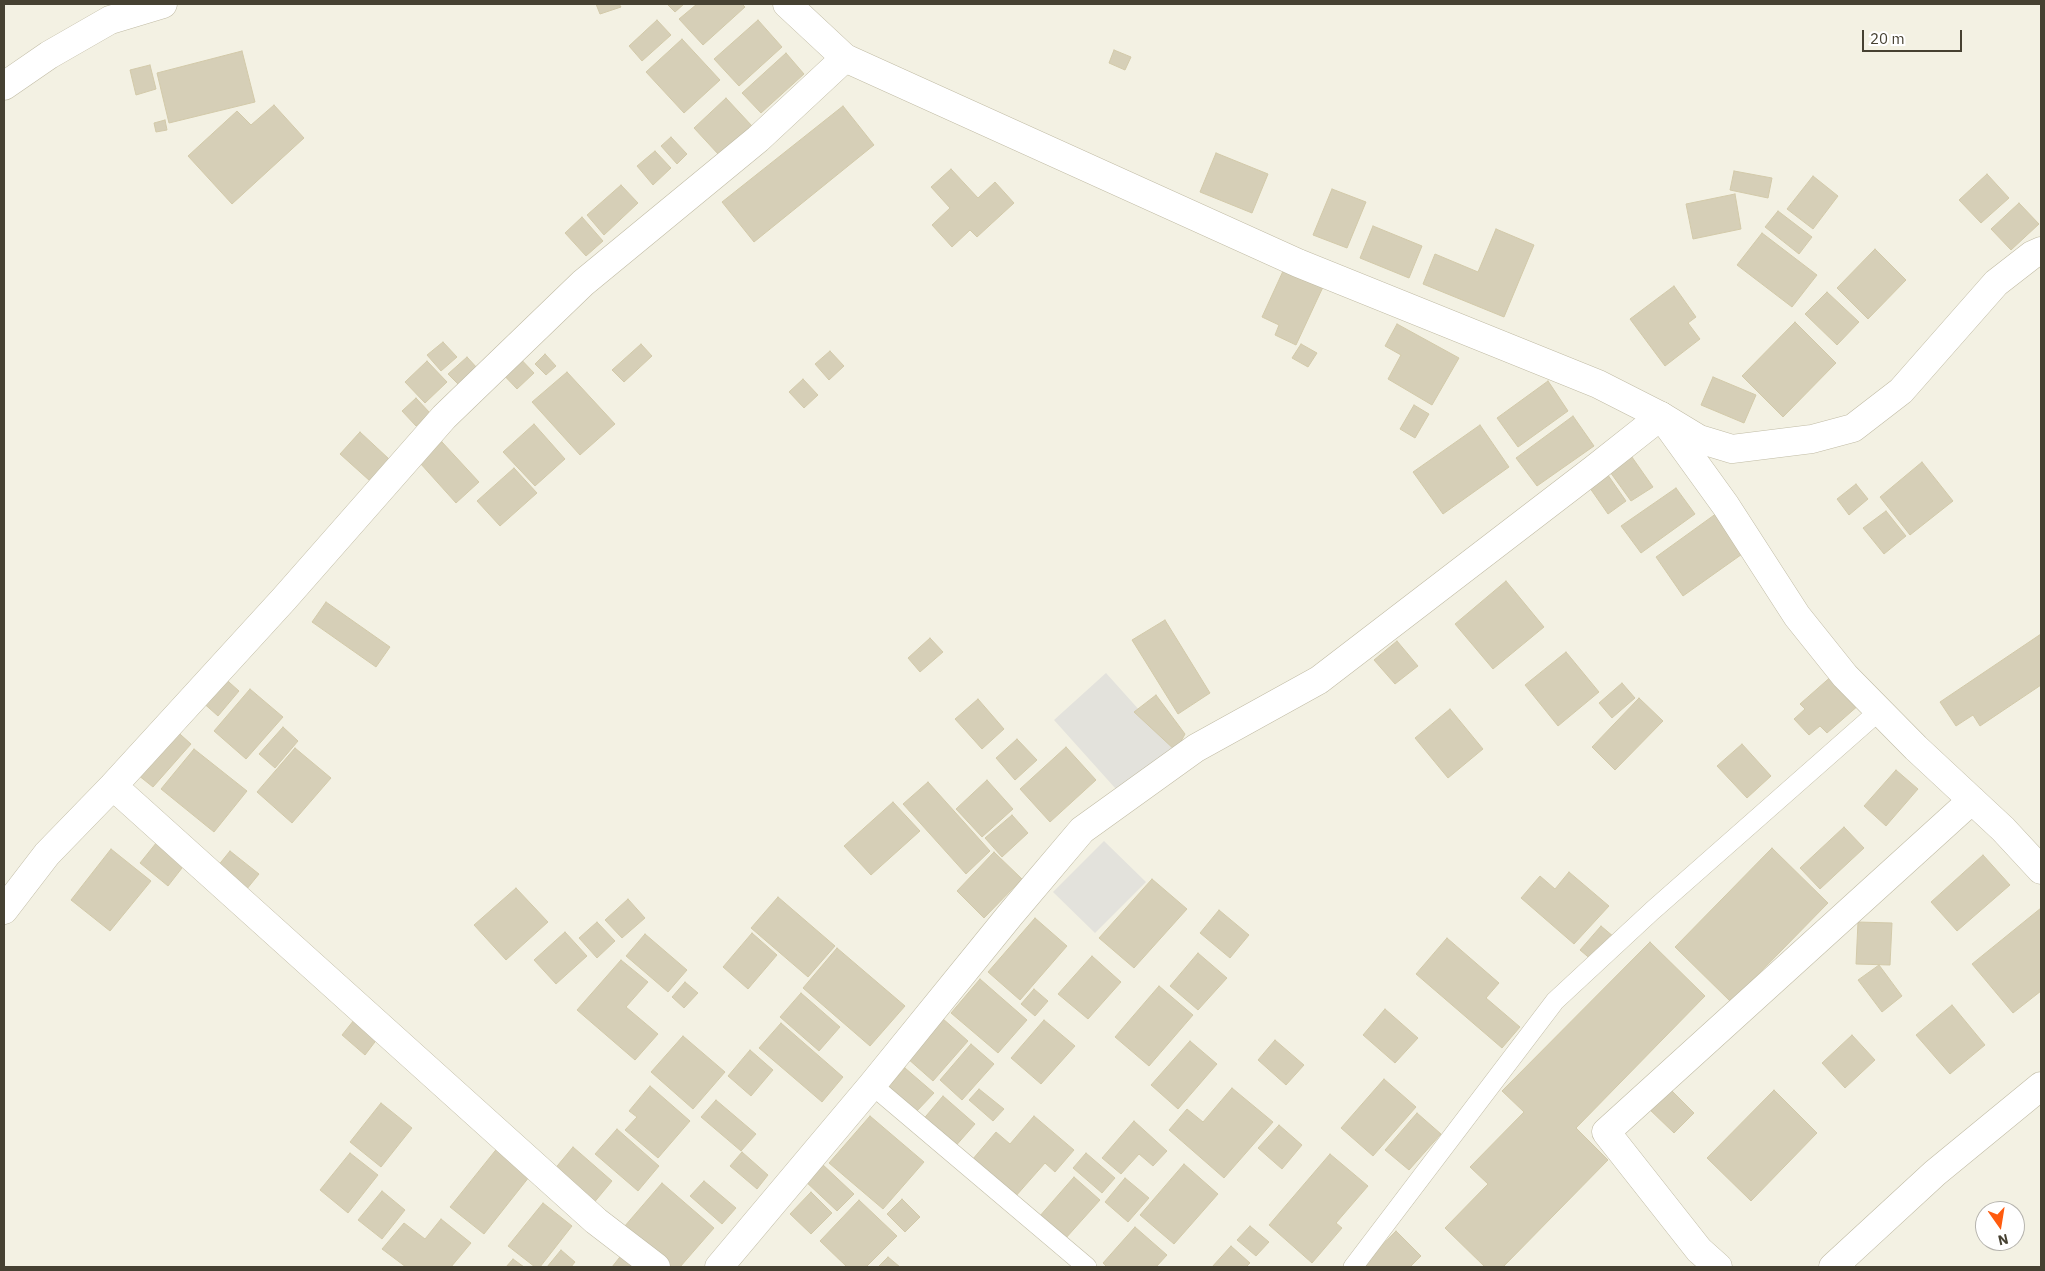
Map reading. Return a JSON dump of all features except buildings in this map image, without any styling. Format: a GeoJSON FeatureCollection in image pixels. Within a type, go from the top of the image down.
{"type":"FeatureCollection","features":[{"type":"Feature","properties":{"kind":"street"},"geometry":{"type":"LineString","coordinates":[[4,86],[49,55],[110,20],[163,4]]}},
{"type":"Feature","properties":{"kind":"street"},"geometry":{"type":"LineString","coordinates":[[787,4],[845,58],[1298,263],[1598,384],[1660,416],[1699,439],[1732,449],[1812,439],[1853,428],[1901,391],[1996,283],[2032,255],[2041,251]]}},
{"type":"Feature","properties":{"kind":"street"},"geometry":{"type":"LineString","coordinates":[[4,910],[46,854],[113,786],[284,599],[444,417],[583,283],[758,139],[845,58]]}},
{"type":"Feature","properties":{"kind":"street"},"geometry":{"type":"LineString","coordinates":[[1660,416],[1726,506],[1797,616],[1845,676],[2041,870]]}},
{"type":"Feature","properties":{"kind":"street"},"geometry":{"type":"LineString","coordinates":[[719,1267],[1082,830],[1196,748],[1319,680],[1594,469],[1660,416]]}},
{"type":"Feature","properties":{"kind":"street"},"geometry":{"type":"LineString","coordinates":[[113,786],[596,1221],[656,1267]]}},
{"type":"Feature","properties":{"kind":"street"},"geometry":{"type":"LineString","coordinates":[[1718,1267],[1699,1250],[1606,1132],[1972,800]]}},
{"type":"Feature","properties":{"kind":"street"},"geometry":{"type":"LineString","coordinates":[[1833,1267],[1935,1173],[2041,1086]]}},
{"type":"Feature","properties":{"kind":"lane"},"geometry":{"type":"LineString","coordinates":[[1354,1267],[1555,1001],[1660,904],[1879,711]]}},
{"type":"Feature","properties":{"kind":"lane"},"geometry":{"type":"LineString","coordinates":[[872,1085],[1087,1267]]}},
{"type":"Feature","properties":{"kind":"shaded area"},"geometry":{"type":"Polygon","coordinates":[[[1106,673],[1176,751],[1124,798],[1054,720],[1106,673]]]}},
{"type":"Feature","properties":{"kind":"shaded area"},"geometry":{"type":"Polygon","coordinates":[[[1104,841],[1146,882],[1095,933],[1053,892],[1104,841]]]}}]}
